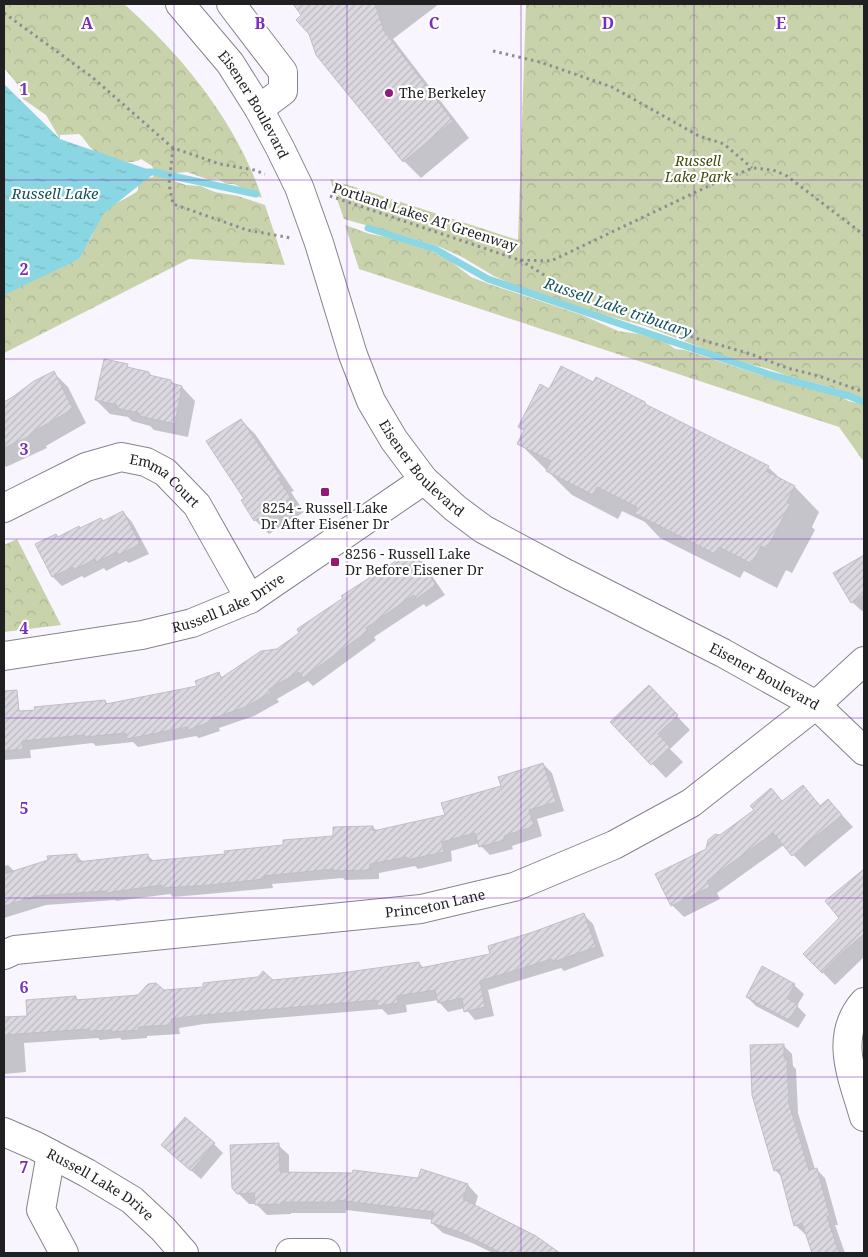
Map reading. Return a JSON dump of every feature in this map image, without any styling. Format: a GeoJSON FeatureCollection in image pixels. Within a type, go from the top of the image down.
{"type":"FeatureCollection","features":[{"type":"Feature","properties":{"kind":"street"},"geometry":{"type":"LineString","coordinates":[[230,4],[283,72],[283,91],[259,109]]}},
{"type":"Feature","properties":{"kind":"street","name":"Eisener Boulevard"},"geometry":{"type":"LineString","coordinates":[[182,5],[230,63],[259,109],[280,148],[299,187],[371,401],[394,440],[424,480],[455,508],[483,529],[567,574],[724,653],[816,705],[864,751]]}},
{"type":"Feature","properties":{"kind":"street","name":"Emma Court"},"geometry":{"type":"LineString","coordinates":[[4,508],[86,467],[121,457],[146,462],[165,472],[197,505],[250,598]]}},
{"type":"Feature","properties":{"kind":"street","name":"Russell Lake Drive"},"geometry":{"type":"LineString","coordinates":[[4,656],[142,635],[192,623],[250,598],[424,480]]}},
{"type":"Feature","properties":{"kind":"street","name":"Princeton Lane"},"geometry":{"type":"LineString","coordinates":[[4,955],[15,950],[421,909],[514,887],[614,845],[692,802],[816,705],[864,661]]}},
{"type":"Feature","properties":{"kind":"street"},"geometry":{"type":"LineString","coordinates":[[864,1002],[858,1008],[846,1044],[848,1060],[864,1117]]}},
{"type":"Feature","properties":{"kind":"street","name":"Russell Lake Drive"},"geometry":{"type":"LineString","coordinates":[[4,1132],[87,1173],[132,1200],[163,1229],[184,1253]]}},
{"type":"Feature","properties":{"kind":"street"},"geometry":{"type":"LineString","coordinates":[[51,1154],[41,1210],[64,1253]]}},
{"type":"Feature","properties":{"kind":"street"},"geometry":{"type":"LineString","coordinates":[[290,1253],[326,1253]]}},
{"type":"Feature","properties":{"kind":"path"},"geometry":{"type":"LineString","coordinates":[[4,13],[92,77],[173,148],[169,184],[173,204],[247,230],[319,244]]}},
{"type":"Feature","properties":{"kind":"path"},"geometry":{"type":"LineString","coordinates":[[493,51],[540,62],[612,87],[699,136],[724,144],[753,168],[773,170],[787,176],[864,235]]}},
{"type":"Feature","properties":{"kind":"path","name":"Portland Lakes AT Greenway"},"geometry":{"type":"LineString","coordinates":[[173,148],[220,164],[254,170],[299,187],[519,260],[551,261],[717,182],[753,168]]}},
{"type":"Feature","properties":{"kind":"path"},"geometry":{"type":"LineString","coordinates":[[519,260],[596,307],[650,321],[695,338],[751,354],[787,368],[819,376],[864,392]]}},
{"type":"Feature","properties":{"kind":"green space"},"geometry":{"type":"Polygon","coordinates":[[[4,4],[124,4],[146,24],[187,68],[223,117],[251,170],[262,198],[234,184],[226,184],[218,179],[209,180],[187,172],[177,173],[174,176],[174,181],[238,196],[265,205],[285,265],[189,259],[4,353],[4,286],[83,250],[92,236],[101,211],[136,192],[138,190],[138,180],[153,177],[155,172],[152,166],[141,159],[123,162],[102,155],[92,149],[79,134],[60,135],[60,139],[46,115],[23,99],[18,85],[4,68],[4,4]]]}},
{"type":"Feature","properties":{"kind":"green space","name":"Russell Lake Park"},"geometry":{"type":"Polygon","coordinates":[[[526,4],[864,4],[864,400],[837,389],[711,354],[700,347],[645,326],[601,314],[513,285],[440,247],[344,219],[330,179],[518,240],[526,4]]]}},
{"type":"Feature","properties":{"kind":"green space"},"geometry":{"type":"Polygon","coordinates":[[[345,225],[428,250],[449,260],[471,277],[582,315],[618,331],[639,334],[666,342],[675,349],[685,350],[760,375],[863,404],[864,462],[839,427],[359,269],[345,225]]]}},
{"type":"Feature","properties":{"kind":"green space"},"geometry":{"type":"Polygon","coordinates":[[[17,539],[61,625],[4,632],[4,545],[17,539]]]}},
{"type":"Feature","properties":{"kind":"water","name":"Russell Lake"},"geometry":{"type":"Polygon","coordinates":[[[4,84],[60,139],[156,172],[104,213],[79,259],[4,295],[4,84]]]}},
{"type":"Feature","properties":{"kind":"building","name":"The Berkeley"},"geometry":{"type":"Polygon","coordinates":[[[293,4],[375,4],[384,31],[453,121],[403,162],[316,55],[309,34],[296,20],[301,15],[293,4]]]}},
{"type":"Feature","properties":{"kind":"building"},"geometry":{"type":"Polygon","coordinates":[[[104,359],[128,364],[127,367],[149,372],[149,375],[171,380],[171,383],[182,386],[175,424],[139,416],[139,413],[116,408],[117,405],[95,400],[104,359]]]}},
{"type":"Feature","properties":{"kind":"building"},"geometry":{"type":"Polygon","coordinates":[[[561,366],[593,382],[596,377],[645,402],[645,404],[769,466],[766,471],[795,486],[787,502],[790,504],[767,549],[761,546],[752,564],[719,547],[715,554],[634,513],[637,507],[597,487],[593,495],[546,471],[551,461],[517,444],[524,430],[518,427],[540,384],[549,389],[561,366]]]}},
{"type":"Feature","properties":{"kind":"building"},"geometry":{"type":"Polygon","coordinates":[[[54,371],[73,409],[33,432],[34,434],[4,448],[4,402],[34,381],[54,371]]]}},
{"type":"Feature","properties":{"kind":"building"},"geometry":{"type":"Polygon","coordinates":[[[241,419],[281,477],[278,478],[291,498],[254,521],[241,500],[244,499],[206,441],[241,419]]]}},
{"type":"Feature","properties":{"kind":"building"},"geometry":{"type":"Polygon","coordinates":[[[123,511],[140,544],[119,555],[117,552],[96,562],[95,559],[74,570],[73,567],[52,577],[35,544],[56,534],[58,537],[79,526],[80,528],[101,518],[103,521],[123,511]]]}},
{"type":"Feature","properties":{"kind":"building"},"geometry":{"type":"Polygon","coordinates":[[[413,550],[436,585],[416,599],[414,595],[366,628],[368,631],[303,678],[299,672],[269,689],[271,693],[245,707],[211,719],[212,721],[188,730],[187,727],[127,739],[126,733],[22,741],[23,749],[4,751],[4,691],[17,690],[19,711],[35,710],[34,707],[105,700],[106,704],[197,686],[195,681],[219,672],[221,678],[261,651],[277,649],[299,633],[297,629],[343,598],[341,596],[413,550]]]}},
{"type":"Feature","properties":{"kind":"building"},"geometry":{"type":"Polygon","coordinates":[[[864,555],[864,595],[851,603],[833,573],[864,555]]]}},
{"type":"Feature","properties":{"kind":"building"},"geometry":{"type":"Polygon","coordinates":[[[649,685],[678,715],[658,734],[670,747],[651,765],[610,722],[649,685]]]}},
{"type":"Feature","properties":{"kind":"building"},"geometry":{"type":"Polygon","coordinates":[[[543,763],[556,802],[529,810],[534,826],[504,836],[505,840],[479,847],[475,833],[442,842],[444,852],[407,860],[407,857],[370,864],[370,870],[334,871],[334,869],[264,876],[264,879],[210,885],[162,888],[162,885],[106,893],[106,891],[36,896],[4,906],[4,874],[48,860],[47,856],[77,854],[77,862],[148,854],[149,861],[225,854],[224,851],[283,845],[283,840],[333,836],[333,827],[373,826],[373,831],[445,815],[441,803],[501,786],[498,777],[543,763]]]}},
{"type":"Feature","properties":{"kind":"building"},"geometry":{"type":"Polygon","coordinates":[[[803,785],[820,806],[828,799],[842,815],[792,856],[773,833],[707,881],[710,887],[671,906],[655,874],[706,849],[708,840],[715,834],[720,835],[754,810],[750,806],[771,788],[782,801],[803,785]]]}},
{"type":"Feature","properties":{"kind":"building"},"geometry":{"type":"Polygon","coordinates":[[[864,869],[864,934],[822,973],[803,954],[839,918],[825,901],[864,869]]]}},
{"type":"Feature","properties":{"kind":"building"},"geometry":{"type":"Polygon","coordinates":[[[584,913],[596,947],[553,962],[552,959],[480,981],[485,1007],[464,1012],[462,998],[438,1003],[435,990],[397,996],[398,1003],[377,1006],[377,1000],[194,1016],[171,1019],[171,1025],[138,1027],[139,1030],[112,1032],[112,1030],[89,1031],[89,1029],[4,1035],[4,1017],[27,1016],[26,1000],[76,996],[76,1000],[138,995],[148,984],[156,983],[164,990],[203,987],[203,983],[258,977],[263,971],[273,980],[419,962],[420,968],[490,954],[488,946],[584,913]]]}},
{"type":"Feature","properties":{"kind":"building"},"geometry":{"type":"Polygon","coordinates":[[[762,966],[795,984],[787,998],[798,1005],[789,1020],[746,997],[762,966]]]}},
{"type":"Feature","properties":{"kind":"building"},"geometry":{"type":"Polygon","coordinates":[[[784,1044],[784,1058],[787,1058],[789,1103],[809,1170],[817,1168],[830,1216],[827,1216],[839,1253],[812,1253],[802,1223],[794,1226],[779,1169],[774,1171],[752,1095],[750,1045],[784,1044]]]}},
{"type":"Feature","properties":{"kind":"building"},"geometry":{"type":"Polygon","coordinates":[[[185,1117],[215,1143],[191,1171],[161,1145],[185,1117]]]}},
{"type":"Feature","properties":{"kind":"building"},"geometry":{"type":"Polygon","coordinates":[[[279,1143],[280,1172],[352,1173],[353,1170],[418,1178],[421,1169],[468,1184],[463,1199],[536,1236],[560,1253],[501,1253],[460,1232],[431,1223],[434,1212],[336,1200],[336,1202],[281,1202],[281,1204],[255,1205],[254,1193],[237,1194],[232,1188],[230,1145],[279,1143]]]}},
{"type":"Feature","properties":{"kind":"waterway","name":"Russell Lake tributary"},"geometry":{"type":"LineString","coordinates":[[148,172],[256,194]]}},
{"type":"Feature","properties":{"kind":"waterway","name":"Russell Lake tributary"},"geometry":{"type":"LineString","coordinates":[[368,228],[435,249],[488,279],[771,375],[849,396],[864,402]]}},
{"type":"Feature","properties":{"kind":"place","name":"The Berkeley"},"geometry":{"type":"Point","coordinates":[389,93]}},
{"type":"Feature","properties":{"kind":"place","name":"8254 - Russell Lake Dr After Eisener Dr"},"geometry":{"type":"Point","coordinates":[325,492]}},
{"type":"Feature","properties":{"kind":"place","name":"8256 - Russell Lake Dr Before Eisener Dr"},"geometry":{"type":"Point","coordinates":[335,562]}}]}
